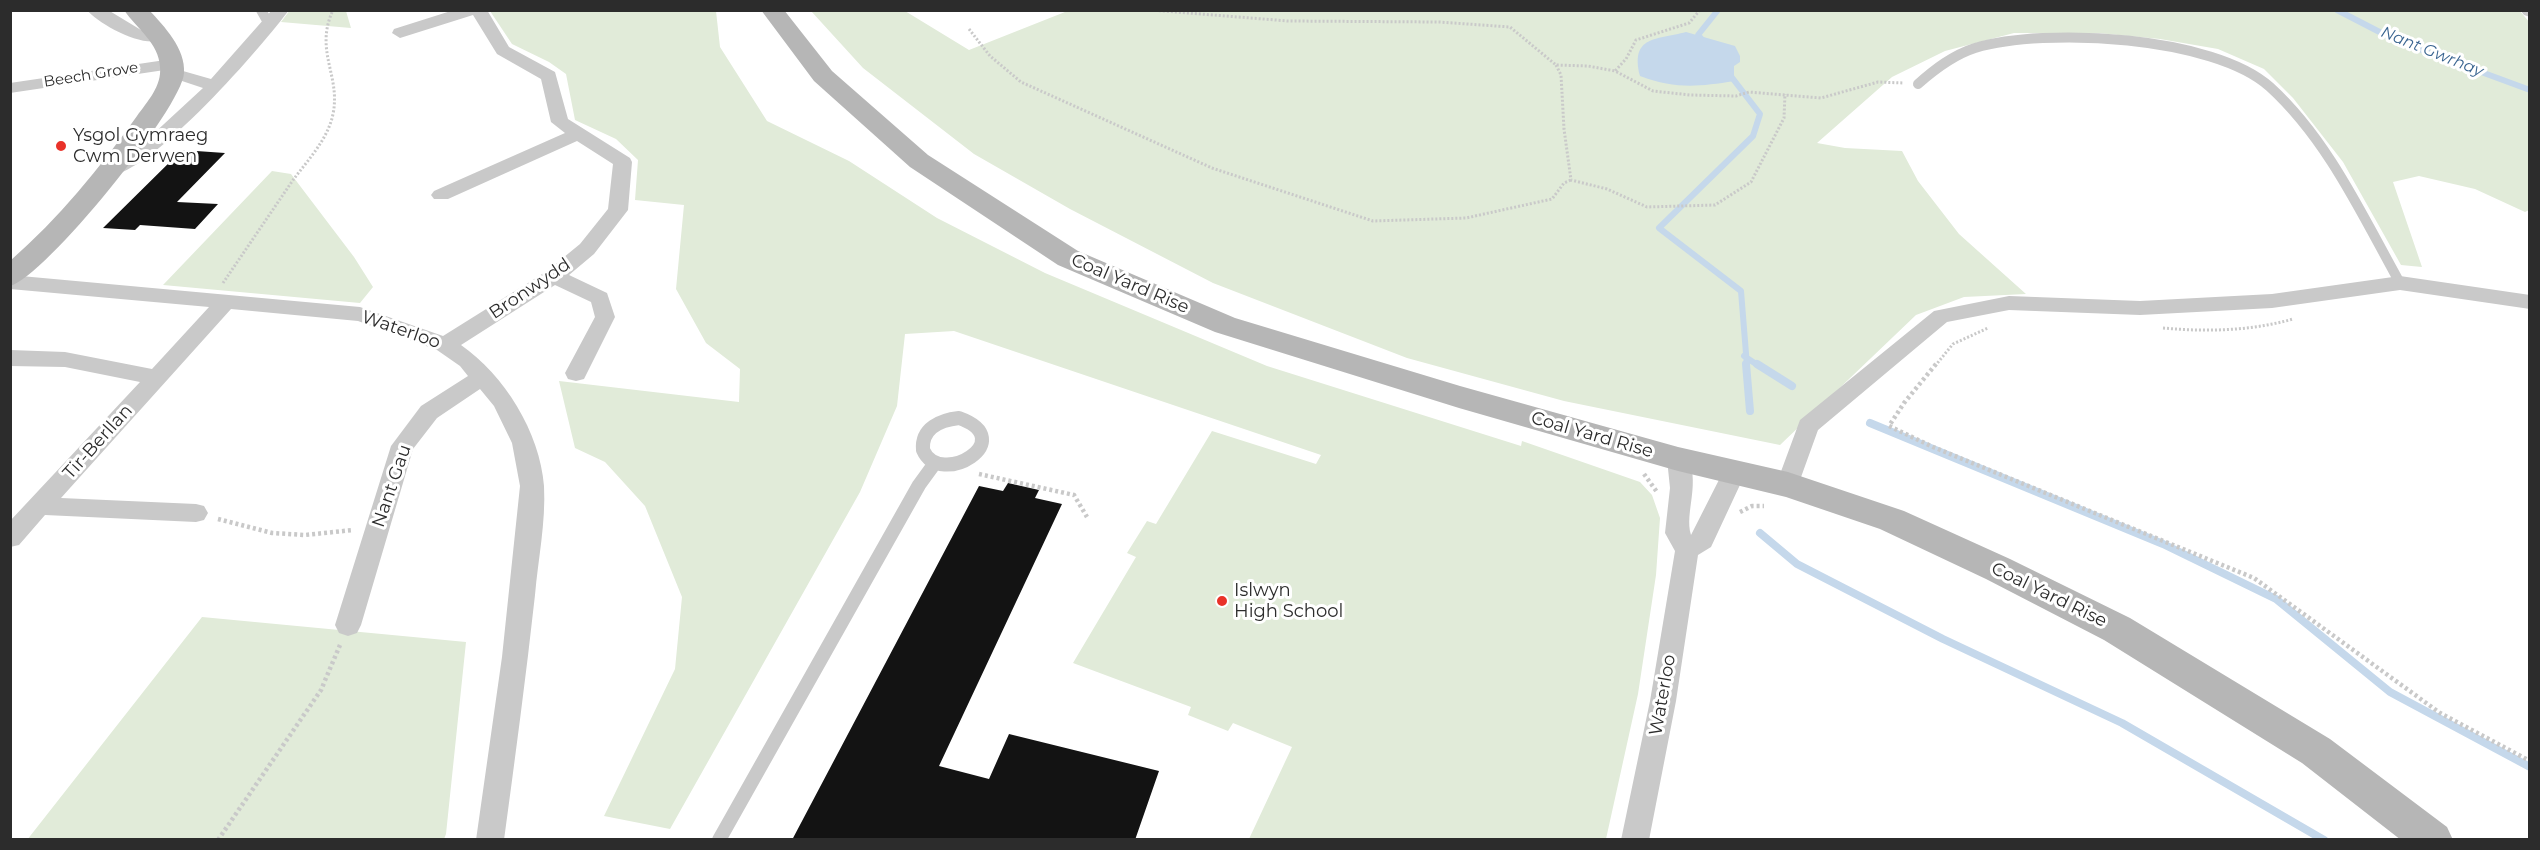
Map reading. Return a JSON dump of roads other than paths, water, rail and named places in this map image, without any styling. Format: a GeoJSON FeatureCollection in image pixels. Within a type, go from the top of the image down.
{"type":"FeatureCollection","features":[{"type":"Feature","properties":{"kind":"main road"},"geometry":{"type":"LineString","coordinates":[[10,277],[39,252],[78,212],[111,171],[153,110],[172,70],[164,44],[135,10]]}},
{"type":"Feature","properties":{"kind":"main road","name":"Coal Yard Rise"},"geometry":{"type":"LineString","coordinates":[[772,10],[823,76],[920,161],[1068,258],[1225,325],[1459,397],[1678,459],[1734,472],[1780,495],[1892,520],[1998,569],[2117,629],[2316,751],[2433,840]]}},
{"type":"Feature","properties":{"kind":"street"},"geometry":{"type":"LineString","coordinates":[[95,10],[137,34],[158,36]]}},
{"type":"Feature","properties":{"kind":"street"},"geometry":{"type":"LineString","coordinates":[[400,33],[472,10]]}},
{"type":"Feature","properties":{"kind":"street","name":"Bronwydd"},"geometry":{"type":"LineString","coordinates":[[445,345],[554,276],[587,249],[618,210],[623,162],[560,122],[549,76],[503,50],[477,10]]}},
{"type":"Feature","properties":{"kind":"street"},"geometry":{"type":"LineString","coordinates":[[111,171],[151,147],[214,86],[270,15]]}},
{"type":"Feature","properties":{"kind":"street","name":"Beech Grove"},"geometry":{"type":"LineString","coordinates":[[13,85],[134,68],[172,70],[214,86]]}},
{"type":"Feature","properties":{"kind":"street"},"geometry":{"type":"LineString","coordinates":[[441,195],[579,134]]}},
{"type":"Feature","properties":{"kind":"street"},"geometry":{"type":"LineString","coordinates":[[554,276],[600,298],[605,317],[576,373]]}},
{"type":"Feature","properties":{"kind":"street","name":"Waterloo"},"geometry":{"type":"LineString","coordinates":[[10,282],[360,314],[445,345],[468,361],[503,402],[523,443],[532,486],[530,534],[490,840]]}},
{"type":"Feature","properties":{"kind":"street"},"geometry":{"type":"LineString","coordinates":[[1780,495],[1808,426],[1941,316],[2009,303],[2140,308],[2272,301],[2400,283],[2529,302]]}},
{"type":"Feature","properties":{"kind":"street","name":"Tir-Berllan"},"geometry":{"type":"LineString","coordinates":[[10,538],[156,378],[218,302]]}},
{"type":"Feature","properties":{"kind":"street"},"geometry":{"type":"LineString","coordinates":[[10,358],[87,362],[156,378]]}},
{"type":"Feature","properties":{"kind":"street","name":"Nant Gau"},"geometry":{"type":"LineString","coordinates":[[348,625],[402,446],[429,412],[481,378]]}},
{"type":"Feature","properties":{"kind":"street","name":"Waterloo"},"geometry":{"type":"LineString","coordinates":[[1635,840],[1663,701],[1687,550],[1677,533],[1682,488],[1678,459]]}},
{"type":"Feature","properties":{"kind":"street"},"geometry":{"type":"LineString","coordinates":[[1687,550],[1702,540],[1734,472]]}},
{"type":"Feature","properties":{"kind":"street","name":"Tir-Berllan"},"geometry":{"type":"LineString","coordinates":[[40,506],[196,513]]}},
{"type":"Feature","properties":{"kind":"lane"},"geometry":{"type":"LineString","coordinates":[[1918,84],[1938,65],[1974,48],[2014,41],[2052,38],[2111,40],[2216,57],[2245,69],[2269,86],[2299,117],[2327,154],[2400,283]]}},
{"type":"Feature","properties":{"kind":"lane"},"geometry":{"type":"LineString","coordinates":[[960,418],[977,424],[984,439],[976,454],[957,464],[935,463],[922,451],[921,443],[924,435],[938,422],[960,418]]}},
{"type":"Feature","properties":{"kind":"lane"},"geometry":{"type":"LineString","coordinates":[[719,840],[919,485],[935,463]]}},
{"type":"Feature","properties":{"kind":"water"},"geometry":{"type":"Polygon","coordinates":[[[1686,32],[1735,46],[1740,62],[1734,66],[1734,81],[1687,86],[1664,83],[1640,76],[1639,53],[1643,46],[1656,39],[1686,32]]]}},
{"type":"Feature","properties":{"kind":"waterway"},"geometry":{"type":"LineString","coordinates":[[1704,42],[1698,35],[1718,10]]}},
{"type":"Feature","properties":{"kind":"waterway","name":"Nant Gwrhay"},"geometry":{"type":"LineString","coordinates":[[2337,10],[2397,41],[2530,90]]}},
{"type":"Feature","properties":{"kind":"waterway"},"geometry":{"type":"LineString","coordinates":[[1730,75],[1760,114],[1753,136],[1659,228],[1741,291],[1746,358]]}},
{"type":"Feature","properties":{"kind":"waterway"},"geometry":{"type":"LineString","coordinates":[[1746,358],[1759,366]]}},
{"type":"Feature","properties":{"kind":"waterway"},"geometry":{"type":"LineString","coordinates":[[1746,358],[1747,366]]}},
{"type":"Feature","properties":{"kind":"waterway"},"geometry":{"type":"LineString","coordinates":[[1746,364],[1750,411]]}},
{"type":"Feature","properties":{"kind":"waterway"},"geometry":{"type":"LineString","coordinates":[[1757,364],[1792,386]]}},
{"type":"Feature","properties":{"kind":"waterway"},"geometry":{"type":"LineString","coordinates":[[1870,423],[2163,544],[2276,599],[2390,692],[2530,767]]}},
{"type":"Feature","properties":{"kind":"waterway"},"geometry":{"type":"LineString","coordinates":[[1760,533],[1797,564],[1943,639],[2122,723],[2324,840]]}},
{"type":"Feature","properties":{"kind":"place","name":"Ysgol Gymraeg Cwm Derwen"},"geometry":{"type":"Point","coordinates":[61,146]}},
{"type":"Feature","properties":{"kind":"place","name":"Islwyn High School"},"geometry":{"type":"Point","coordinates":[1222,601]}}]}
